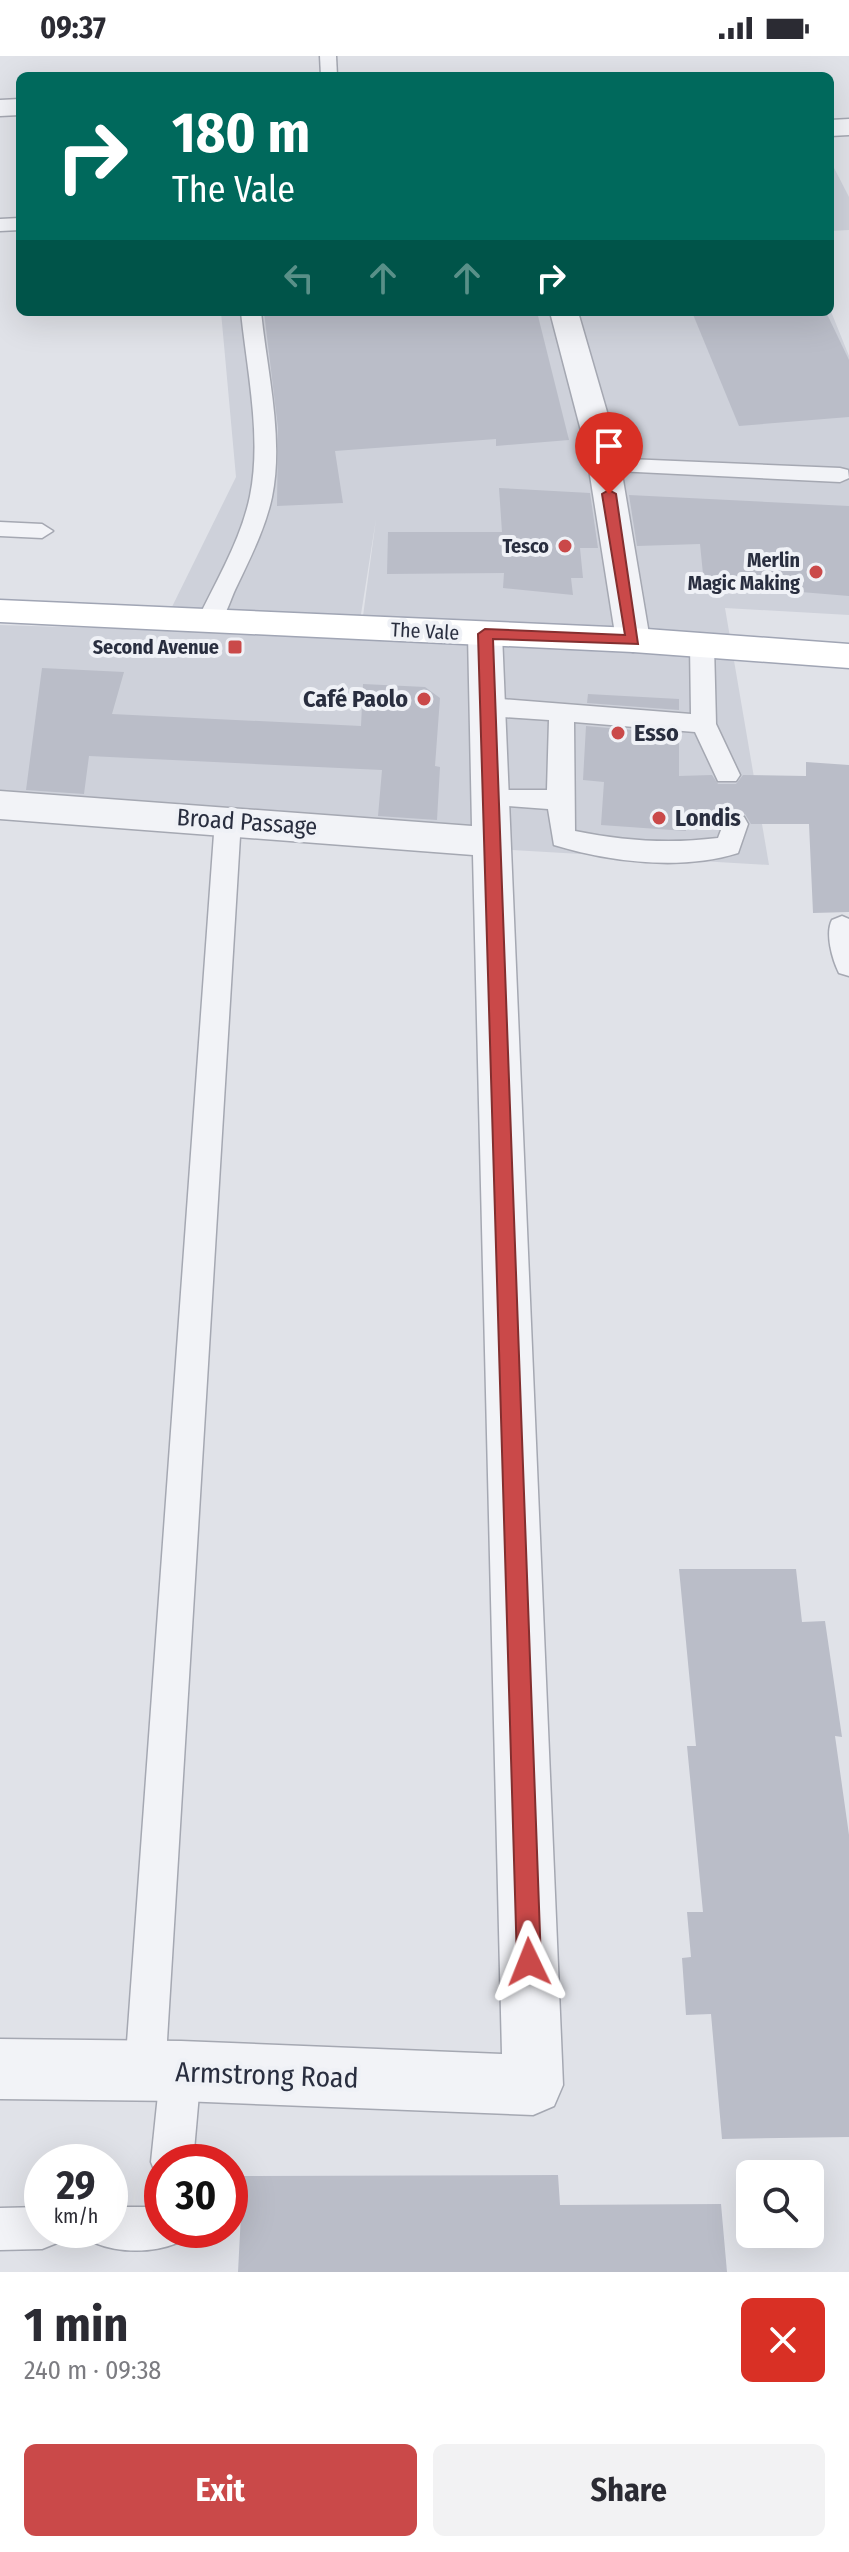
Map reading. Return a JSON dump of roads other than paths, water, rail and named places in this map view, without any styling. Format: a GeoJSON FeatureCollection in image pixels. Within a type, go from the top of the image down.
{"type":"FeatureCollection","features":[{"type":"Feature","properties":{"kind":"main road","name":"The Vale"},"geometry":{"type":"LineString","coordinates":[[0,611],[633,640],[849,656]]}},
{"type":"Feature","properties":{"kind":"street"},"geometry":{"type":"LineString","coordinates":[[565,316],[604,465],[633,640]]}},
{"type":"Feature","properties":{"kind":"street"},"geometry":{"type":"LineString","coordinates":[[485,634],[492,819]]}},
{"type":"Feature","properties":{"kind":"street","name":"Broad Passage"},"geometry":{"type":"LineString","coordinates":[[0,805],[228,820],[492,819]]}},
{"type":"Feature","properties":{"kind":"street","name":"Armstrong Road"},"geometry":{"type":"LineString","coordinates":[[0,2069],[163,2071],[533,2085],[495,1005],[492,819]]}},
{"type":"Feature","properties":{"kind":"lane"},"geometry":{"type":"LineString","coordinates":[[209,621],[251,531],[262,492],[261,428],[251,316]]}},
{"type":"Feature","properties":{"kind":"lane"},"geometry":{"type":"LineString","coordinates":[[604,465],[840,475]]}},
{"type":"Feature","properties":{"kind":"lane"},"geometry":{"type":"LineString","coordinates":[[0,529],[42,531]]}},
{"type":"Feature","properties":{"kind":"lane"},"geometry":{"type":"LineString","coordinates":[[702,645],[704,724],[727,775]]}},
{"type":"Feature","properties":{"kind":"lane"},"geometry":{"type":"LineString","coordinates":[[488,707],[704,724]]}},
{"type":"Feature","properties":{"kind":"lane"},"geometry":{"type":"LineString","coordinates":[[562,713],[560,800],[563,838],[616,849],[677,854],[729,846],[735,824]]}},
{"type":"Feature","properties":{"kind":"lane"},"geometry":{"type":"LineString","coordinates":[[492,819],[560,800]]}},
{"type":"Feature","properties":{"kind":"lane"},"geometry":{"type":"LineString","coordinates":[[170,2144],[163,2071],[228,820]]}},
{"type":"Feature","properties":{"kind":"lane"},"geometry":{"type":"LineString","coordinates":[[842,927],[849,965]]}},
{"type":"Feature","properties":{"kind":"lane"},"geometry":{"type":"LineString","coordinates":[[0,2229],[24,2228]]}},
{"type":"Feature","properties":{"kind":"place","name":"Tesco"},"geometry":{"type":"Point","coordinates":[565,546]}},
{"type":"Feature","properties":{"kind":"place","name":"Merlin Magic Making"},"geometry":{"type":"Point","coordinates":[816,572]}},
{"type":"Feature","properties":{"kind":"place","name":"Second Avenue"},"geometry":{"type":"Point","coordinates":[235,647]}},
{"type":"Feature","properties":{"kind":"place","name":"Café Paolo"},"geometry":{"type":"Point","coordinates":[424,699]}},
{"type":"Feature","properties":{"kind":"place","name":"Esso"},"geometry":{"type":"Point","coordinates":[618,733]}},
{"type":"Feature","properties":{"kind":"place","name":"Londis"},"geometry":{"type":"Point","coordinates":[659,818]}}]}
